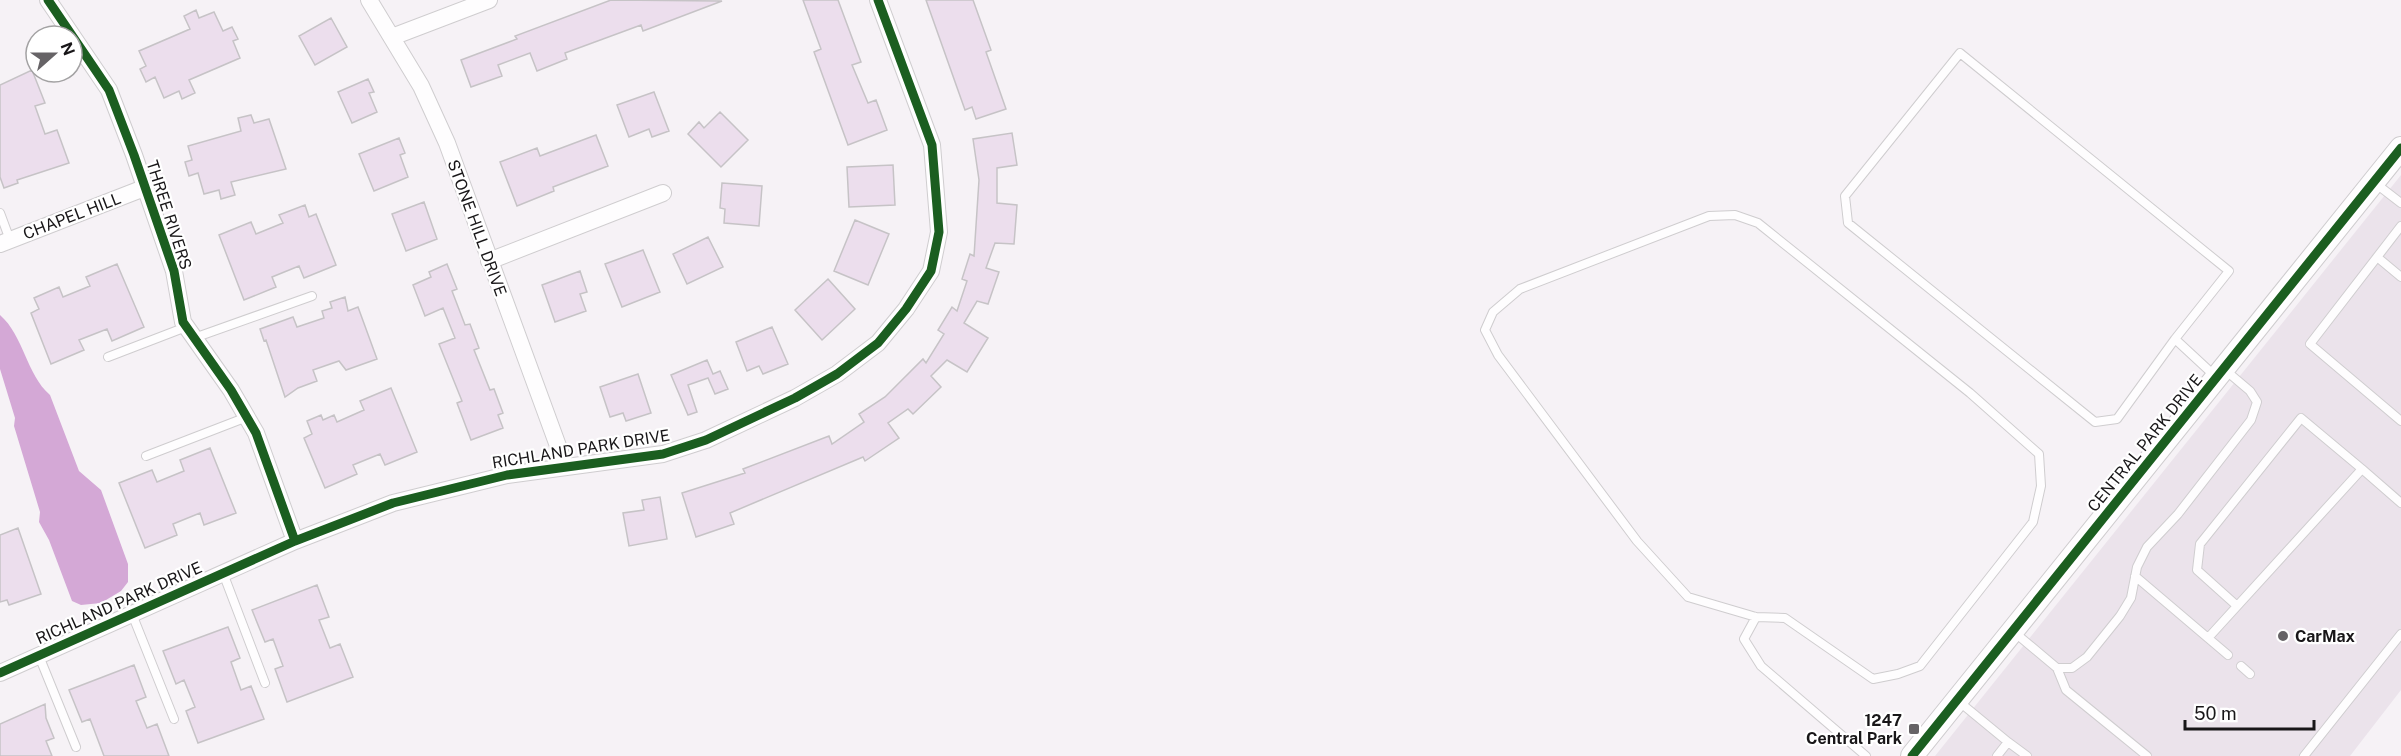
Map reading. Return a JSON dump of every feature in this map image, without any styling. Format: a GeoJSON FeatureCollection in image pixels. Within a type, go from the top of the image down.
{"type":"FeatureCollection","features":[{"type":"Feature","properties":{"kind":"street","name":"THREE RIVERS"},"geometry":{"type":"LineString","coordinates":[[48,0],[109,90],[174,272],[183,322],[256,433],[295,541]]}},
{"type":"Feature","properties":{"kind":"street","name":"STONE HILL DRIVE"},"geometry":{"type":"LineString","coordinates":[[369,0],[421,86],[447,143],[565,465]]}},
{"type":"Feature","properties":{"kind":"street"},"geometry":{"type":"LineString","coordinates":[[392,38],[489,0]]}},
{"type":"Feature","properties":{"kind":"street","name":"RICHLAND PARK DRIVE"},"geometry":{"type":"LineString","coordinates":[[0,673],[295,541],[393,503],[507,475],[565,465],[663,454],[706,440],[748,421],[837,374],[878,343],[912,300],[931,271],[939,232],[932,145],[878,0]]}},
{"type":"Feature","properties":{"kind":"street","name":"CENTRAL PARK DRIVE"},"geometry":{"type":"LineString","coordinates":[[1912,756],[2401,148]]}},
{"type":"Feature","properties":{"kind":"street","name":"CHAPEL HILL"},"geometry":{"type":"LineString","coordinates":[[5,242],[144,188]]}},
{"type":"Feature","properties":{"kind":"street"},"geometry":{"type":"LineString","coordinates":[[489,261],[663,193]]}},
{"type":"Feature","properties":{"kind":"lane"},"geometry":{"type":"LineString","coordinates":[[1960,53],[2229,271],[2175,339],[2117,419],[2095,422],[1848,224],[1845,196],[1960,53]]}},
{"type":"Feature","properties":{"kind":"lane"},"geometry":{"type":"LineString","coordinates":[[2373,182],[2401,203]]}},
{"type":"Feature","properties":{"kind":"lane"},"geometry":{"type":"LineString","coordinates":[[0,213],[5,242]]}},
{"type":"Feature","properties":{"kind":"lane"},"geometry":{"type":"LineString","coordinates":[[1735,215],[1758,223],[1970,393],[2039,454],[2041,486],[2033,522],[1920,666],[1898,674],[1873,679],[1785,618],[1756,617],[1688,597],[1637,541],[1498,355],[1485,330],[1493,312],[1520,289],[1709,216],[1735,215]]}},
{"type":"Feature","properties":{"kind":"lane"},"geometry":{"type":"LineString","coordinates":[[2401,226],[2310,344],[2401,421]]}},
{"type":"Feature","properties":{"kind":"lane"},"geometry":{"type":"LineString","coordinates":[[2377,257],[2401,277]]}},
{"type":"Feature","properties":{"kind":"lane"},"geometry":{"type":"LineString","coordinates":[[108,357],[312,296]]}},
{"type":"Feature","properties":{"kind":"lane"},"geometry":{"type":"LineString","coordinates":[[2057,668],[2072,668],[2087,657],[2120,616],[2130,598],[2135,576],[2147,547],[2178,514],[2251,420],[2256,402],[2250,391],[2220,373],[2175,339]]}},
{"type":"Feature","properties":{"kind":"lane"},"geometry":{"type":"LineString","coordinates":[[146,456],[247,417]]}},
{"type":"Feature","properties":{"kind":"lane"},"geometry":{"type":"LineString","coordinates":[[2236,605],[2198,570],[2200,544],[2301,418],[2401,502]]}},
{"type":"Feature","properties":{"kind":"lane"},"geometry":{"type":"LineString","coordinates":[[2208,638],[2362,468]]}},
{"type":"Feature","properties":{"kind":"lane"},"geometry":{"type":"LineString","coordinates":[[223,573],[265,683]]}},
{"type":"Feature","properties":{"kind":"lane"},"geometry":{"type":"LineString","coordinates":[[2135,576],[2228,655]]}},
{"type":"Feature","properties":{"kind":"lane"},"geometry":{"type":"LineString","coordinates":[[132,614],[174,719]]}},
{"type":"Feature","properties":{"kind":"lane"},"geometry":{"type":"LineString","coordinates":[[1756,617],[1744,639],[1761,666],[1866,756]]}},
{"type":"Feature","properties":{"kind":"lane"},"geometry":{"type":"LineString","coordinates":[[2013,631],[2057,668],[2066,690],[2147,756]]}},
{"type":"Feature","properties":{"kind":"lane"},"geometry":{"type":"LineString","coordinates":[[2304,756],[2401,634]]}},
{"type":"Feature","properties":{"kind":"lane"},"geometry":{"type":"LineString","coordinates":[[39,656],[76,747]]}},
{"type":"Feature","properties":{"kind":"lane"},"geometry":{"type":"LineString","coordinates":[[2241,666],[2250,674]]}},
{"type":"Feature","properties":{"kind":"lane"},"geometry":{"type":"LineString","coordinates":[[1957,700],[2027,756]]}},
{"type":"Feature","properties":{"kind":"lane"},"geometry":{"type":"LineString","coordinates":[[1997,756],[2008,742]]}},
{"type":"Feature","properties":{"kind":"shaded area"},"geometry":{"type":"Polygon","coordinates":[[[2401,175],[2401,690],[2350,756],[1935,756],[2401,175]]]}},
{"type":"Feature","properties":{"kind":"shaded area"},"geometry":{"type":"Polygon","coordinates":[[[0,315],[15,333],[35,377],[50,395],[79,471],[101,490],[128,564],[128,582],[121,591],[101,603],[81,605],[72,601],[49,540],[39,522],[40,512],[14,426],[15,418],[0,369],[0,315]]]}},
{"type":"Feature","properties":{"kind":"building"},"geometry":{"type":"Polygon","coordinates":[[[611,0],[722,1],[643,31],[641,25],[565,53],[567,59],[537,71],[530,53],[498,65],[502,76],[471,87],[461,60],[517,39],[515,36],[611,0]]]}},
{"type":"Feature","properties":{"kind":"building"},"geometry":{"type":"Polygon","coordinates":[[[803,0],[838,0],[861,62],[852,65],[868,103],[876,100],[887,130],[848,145],[814,52],[821,49],[803,0]]]}},
{"type":"Feature","properties":{"kind":"building"},"geometry":{"type":"Polygon","coordinates":[[[926,0],[973,0],[991,50],[986,52],[1006,109],[976,119],[972,107],[965,110],[926,0]]]}},
{"type":"Feature","properties":{"kind":"building"},"geometry":{"type":"Polygon","coordinates":[[[196,10],[199,18],[214,12],[223,31],[232,27],[238,39],[233,41],[240,58],[189,80],[195,93],[182,99],[179,91],[164,98],[155,77],[146,82],[140,69],[146,66],[139,51],[190,29],[184,16],[196,10]]]}},
{"type":"Feature","properties":{"kind":"building"},"geometry":{"type":"Polygon","coordinates":[[[331,18],[347,47],[315,65],[299,36],[331,18]]]}},
{"type":"Feature","properties":{"kind":"building"},"geometry":{"type":"Polygon","coordinates":[[[24,74],[24,84],[38,84],[45,103],[35,106],[45,134],[57,130],[69,163],[17,180],[18,183],[4,188],[0,177],[0,85],[24,74]]]}},
{"type":"Feature","properties":{"kind":"building"},"geometry":{"type":"Polygon","coordinates":[[[368,79],[374,92],[369,93],[377,112],[352,123],[338,92],[368,79]]]}},
{"type":"Feature","properties":{"kind":"building"},"geometry":{"type":"Polygon","coordinates":[[[654,92],[669,131],[652,137],[649,129],[629,137],[617,105],[654,92]]]}},
{"type":"Feature","properties":{"kind":"building"},"geometry":{"type":"Polygon","coordinates":[[[720,112],[748,140],[721,167],[688,134],[699,122],[704,128],[720,112]]]}},
{"type":"Feature","properties":{"kind":"building"},"geometry":{"type":"Polygon","coordinates":[[[251,115],[254,123],[269,119],[286,169],[231,182],[235,195],[221,199],[219,190],[204,194],[198,173],[189,176],[185,162],[192,160],[188,146],[241,131],[238,118],[251,115]]]}},
{"type":"Feature","properties":{"kind":"building"},"geometry":{"type":"Polygon","coordinates":[[[1012,133],[1017,165],[997,168],[997,203],[1017,205],[1014,244],[995,243],[986,268],[999,272],[988,304],[977,301],[964,323],[988,338],[967,372],[947,360],[931,376],[941,387],[913,414],[908,409],[888,423],[899,438],[865,461],[863,457],[730,513],[734,524],[696,537],[682,493],[745,473],[743,469],[829,436],[832,444],[864,422],[859,414],[885,397],[923,359],[926,363],[944,334],[938,330],[952,307],[957,311],[967,281],[962,279],[970,254],[974,256],[979,180],[973,139],[1012,133]]]}},
{"type":"Feature","properties":{"kind":"building"},"geometry":{"type":"Polygon","coordinates":[[[596,135],[608,166],[553,187],[554,191],[517,206],[500,162],[537,148],[540,156],[596,135]]]}},
{"type":"Feature","properties":{"kind":"building"},"geometry":{"type":"Polygon","coordinates":[[[399,138],[405,153],[400,155],[408,177],[374,191],[359,154],[399,138]]]}},
{"type":"Feature","properties":{"kind":"building"},"geometry":{"type":"Polygon","coordinates":[[[893,165],[895,205],[849,207],[847,167],[893,165]]]}},
{"type":"Feature","properties":{"kind":"building"},"geometry":{"type":"Polygon","coordinates":[[[722,183],[762,186],[759,226],[724,223],[725,209],[720,208],[722,183]]]}},
{"type":"Feature","properties":{"kind":"building"},"geometry":{"type":"Polygon","coordinates":[[[424,202],[437,239],[406,251],[392,214],[424,202]]]}},
{"type":"Feature","properties":{"kind":"building"},"geometry":{"type":"Polygon","coordinates":[[[305,205],[309,217],[316,214],[336,265],[304,278],[299,266],[272,277],[276,287],[244,300],[219,235],[251,222],[256,234],[283,223],[279,215],[305,205]]]}},
{"type":"Feature","properties":{"kind":"building"},"geometry":{"type":"Polygon","coordinates":[[[855,220],[889,234],[868,285],[834,271],[855,220]]]}},
{"type":"Feature","properties":{"kind":"building"},"geometry":{"type":"Polygon","coordinates":[[[708,237],[723,267],[687,284],[673,254],[708,237]]]}},
{"type":"Feature","properties":{"kind":"building"},"geometry":{"type":"Polygon","coordinates":[[[643,250],[660,292],[622,307],[605,264],[643,250]]]}},
{"type":"Feature","properties":{"kind":"building"},"geometry":{"type":"Polygon","coordinates":[[[117,264],[144,327],[112,341],[107,329],[79,340],[84,350],[51,364],[31,313],[39,309],[34,298],[59,287],[63,297],[90,286],[86,277],[117,264]]]}},
{"type":"Feature","properties":{"kind":"building"},"geometry":{"type":"Polygon","coordinates":[[[447,264],[457,289],[452,291],[465,325],[470,324],[479,348],[474,350],[490,390],[494,389],[503,413],[498,415],[503,428],[471,440],[457,403],[462,401],[439,344],[455,338],[443,308],[425,316],[413,285],[431,277],[429,272],[447,264]]]}},
{"type":"Feature","properties":{"kind":"building"},"geometry":{"type":"Polygon","coordinates":[[[580,271],[587,292],[580,294],[586,311],[555,322],[542,285],[580,271]]]}},
{"type":"Feature","properties":{"kind":"building"},"geometry":{"type":"Polygon","coordinates":[[[828,279],[855,309],[822,340],[795,310],[828,279]]]}},
{"type":"Feature","properties":{"kind":"building"},"geometry":{"type":"Polygon","coordinates":[[[345,297],[348,311],[358,307],[377,359],[346,370],[339,361],[313,370],[317,381],[298,388],[285,397],[266,340],[264,341],[260,329],[293,317],[297,327],[324,318],[322,311],[332,308],[330,302],[345,297]]]}},
{"type":"Feature","properties":{"kind":"building"},"geometry":{"type":"Polygon","coordinates":[[[772,327],[788,364],[763,374],[759,366],[747,371],[736,342],[772,327]]]}},
{"type":"Feature","properties":{"kind":"building"},"geometry":{"type":"Polygon","coordinates":[[[707,360],[713,374],[720,371],[728,389],[715,394],[708,378],[688,385],[697,412],[688,415],[671,375],[707,360]]]}},
{"type":"Feature","properties":{"kind":"building"},"geometry":{"type":"Polygon","coordinates":[[[638,374],[651,413],[626,421],[623,413],[610,417],[600,387],[638,374]]]}},
{"type":"Feature","properties":{"kind":"building"},"geometry":{"type":"Polygon","coordinates":[[[391,388],[417,452],[385,465],[380,454],[353,465],[357,474],[325,488],[304,438],[312,434],[307,421],[321,415],[323,420],[334,415],[337,422],[364,410],[360,401],[391,388]]]}},
{"type":"Feature","properties":{"kind":"building"},"geometry":{"type":"Polygon","coordinates":[[[210,448],[236,513],[204,525],[200,513],[173,524],[177,535],[145,548],[119,483],[152,470],[157,482],[184,471],[180,460],[210,448]]]}},
{"type":"Feature","properties":{"kind":"building"},"geometry":{"type":"Polygon","coordinates":[[[660,497],[667,539],[629,546],[623,513],[644,510],[642,500],[660,497]]]}},
{"type":"Feature","properties":{"kind":"building"},"geometry":{"type":"Polygon","coordinates":[[[18,528],[41,594],[9,605],[7,600],[0,602],[0,535],[18,528]]]}},
{"type":"Feature","properties":{"kind":"building"},"geometry":{"type":"Polygon","coordinates":[[[317,585],[329,617],[319,620],[330,648],[340,644],[353,677],[287,702],[275,669],[283,666],[273,639],[265,642],[252,610],[317,585]]]}},
{"type":"Feature","properties":{"kind":"building"},"geometry":{"type":"Polygon","coordinates":[[[228,627],[240,658],[231,662],[241,690],[251,686],[264,719],[198,743],[186,711],[195,707],[184,680],[176,684],[163,651],[228,627]]]}},
{"type":"Feature","properties":{"kind":"building"},"geometry":{"type":"Polygon","coordinates":[[[134,665],[146,697],[136,701],[147,728],[157,724],[169,756],[104,756],[90,719],[82,722],[69,690],[134,665]]]}},
{"type":"Feature","properties":{"kind":"building"},"geometry":{"type":"Polygon","coordinates":[[[45,704],[46,718],[54,738],[46,741],[52,756],[0,756],[0,724],[45,704]]]}},
{"type":"Feature","properties":{"kind":"cycle path"},"geometry":{"type":"LineString","coordinates":[[48,0],[109,90],[174,271],[183,322],[231,390],[256,433],[295,541]]}},
{"type":"Feature","properties":{"kind":"cycle path"},"geometry":{"type":"LineString","coordinates":[[0,673],[295,541],[393,503],[507,475],[663,454],[706,440],[795,398],[837,374],[878,343],[906,309],[931,271],[939,232],[932,145],[878,0]]}},
{"type":"Feature","properties":{"kind":"cycle path"},"geometry":{"type":"LineString","coordinates":[[1912,756],[2401,148]]}},
{"type":"Feature","properties":{"kind":"place","name":"CarMax"},"geometry":{"type":"Point","coordinates":[2283,636]}},
{"type":"Feature","properties":{"kind":"place","name":"1247 Central Park"},"geometry":{"type":"Point","coordinates":[1914,729]}}]}
